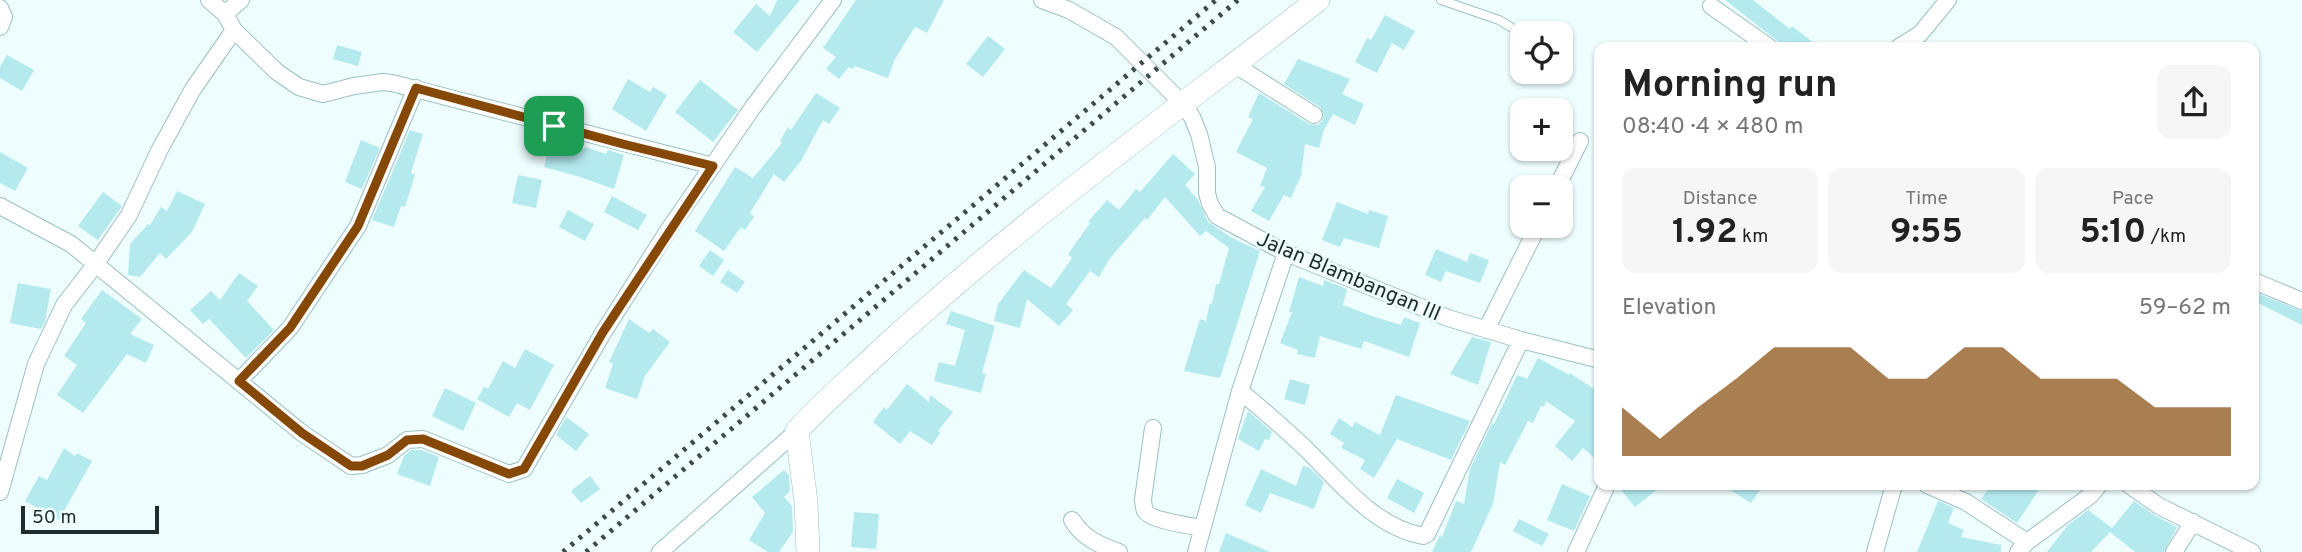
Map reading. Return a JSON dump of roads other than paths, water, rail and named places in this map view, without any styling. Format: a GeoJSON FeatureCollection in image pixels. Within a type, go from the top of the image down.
{"type":"FeatureCollection","features":[{"type":"Feature","properties":{"kind":"street"},"geometry":{"type":"LineString","coordinates":[[209,0],[225,14],[234,30],[277,72],[309,91],[323,94],[383,82],[416,88],[713,166]]}},
{"type":"Feature","properties":{"kind":"street"},"geometry":{"type":"LineString","coordinates":[[225,14],[241,0]]}},
{"type":"Feature","properties":{"kind":"street"},"geometry":{"type":"LineString","coordinates":[[0,206],[71,244],[302,433],[351,466],[362,466],[388,455],[407,440],[423,439],[509,474],[519,472],[524,469],[603,332],[713,166],[753,107],[833,0]]}},
{"type":"Feature","properties":{"kind":"street","name":"Jalan Blambangan III"},"geometry":{"type":"LineString","coordinates":[[1042,0],[1077,15],[1116,37],[1184,105],[1199,134],[1207,167],[1207,193],[1217,216],[1286,253],[1436,313],[1486,330],[1594,358]]}},
{"type":"Feature","properties":{"kind":"street"},"geometry":{"type":"LineString","coordinates":[[1077,15],[1085,0]]}},
{"type":"Feature","properties":{"kind":"street"},"geometry":{"type":"LineString","coordinates":[[660,552],[797,431],[820,405],[908,325],[1017,231],[1318,0]]}},
{"type":"Feature","properties":{"kind":"street"},"geometry":{"type":"LineString","coordinates":[[1907,42],[1920,34],[1948,0]]}},
{"type":"Feature","properties":{"kind":"street"},"geometry":{"type":"LineString","coordinates":[[1711,6],[1762,42]]}},
{"type":"Feature","properties":{"kind":"street"},"geometry":{"type":"LineString","coordinates":[[0,8],[4,17],[0,27]]}},
{"type":"Feature","properties":{"kind":"street"},"geometry":{"type":"LineString","coordinates":[[0,492],[36,364],[64,305],[129,215],[160,149],[193,89],[234,30]]}},
{"type":"Feature","properties":{"kind":"street"},"geometry":{"type":"LineString","coordinates":[[1235,65],[1314,115]]}},
{"type":"Feature","properties":{"kind":"street"},"geometry":{"type":"LineString","coordinates":[[239,381],[290,328],[358,226],[416,88]]}},
{"type":"Feature","properties":{"kind":"street"},"geometry":{"type":"LineString","coordinates":[[1563,175],[1580,141]]}},
{"type":"Feature","properties":{"kind":"street"},"geometry":{"type":"LineString","coordinates":[[1486,330],[1532,238]]}},
{"type":"Feature","properties":{"kind":"street"},"geometry":{"type":"LineString","coordinates":[[1196,552],[1240,391],[1286,253]]}},
{"type":"Feature","properties":{"kind":"street"},"geometry":{"type":"LineString","coordinates":[[2259,283],[2302,301]]}},
{"type":"Feature","properties":{"kind":"street"},"geometry":{"type":"LineString","coordinates":[[1240,391],[1276,420],[1342,486],[1380,519],[1423,536],[1427,534],[1521,340]]}},
{"type":"Feature","properties":{"kind":"street"},"geometry":{"type":"LineString","coordinates":[[1153,428],[1144,509],[1147,514],[1157,518],[1202,528]]}},
{"type":"Feature","properties":{"kind":"street"},"geometry":{"type":"LineString","coordinates":[[797,431],[806,502],[808,552]]}},
{"type":"Feature","properties":{"kind":"street"},"geometry":{"type":"LineString","coordinates":[[1576,552],[1605,490]]}},
{"type":"Feature","properties":{"kind":"street"},"geometry":{"type":"LineString","coordinates":[[1875,552],[1893,490]]}},
{"type":"Feature","properties":{"kind":"street"},"geometry":{"type":"LineString","coordinates":[[1940,490],[1966,502],[2023,547],[2095,490]]}},
{"type":"Feature","properties":{"kind":"street"},"geometry":{"type":"LineString","coordinates":[[2136,490],[2159,506],[2252,552]]}},
{"type":"Feature","properties":{"kind":"street"},"geometry":{"type":"LineString","coordinates":[[1072,520],[1080,533],[1119,552]]}},
{"type":"Feature","properties":{"kind":"street"},"geometry":{"type":"LineString","coordinates":[[2174,552],[2193,522]]}},
{"type":"Feature","properties":{"kind":"lane"},"geometry":{"type":"LineString","coordinates":[[1441,0],[1499,20],[1510,27]]}},
{"type":"Feature","properties":{"kind":"railway"},"geometry":{"type":"LineString","coordinates":[[563,552],[1216,0]]}},
{"type":"Feature","properties":{"kind":"railway"},"geometry":{"type":"LineString","coordinates":[[586,552],[1238,0]]}}]}
